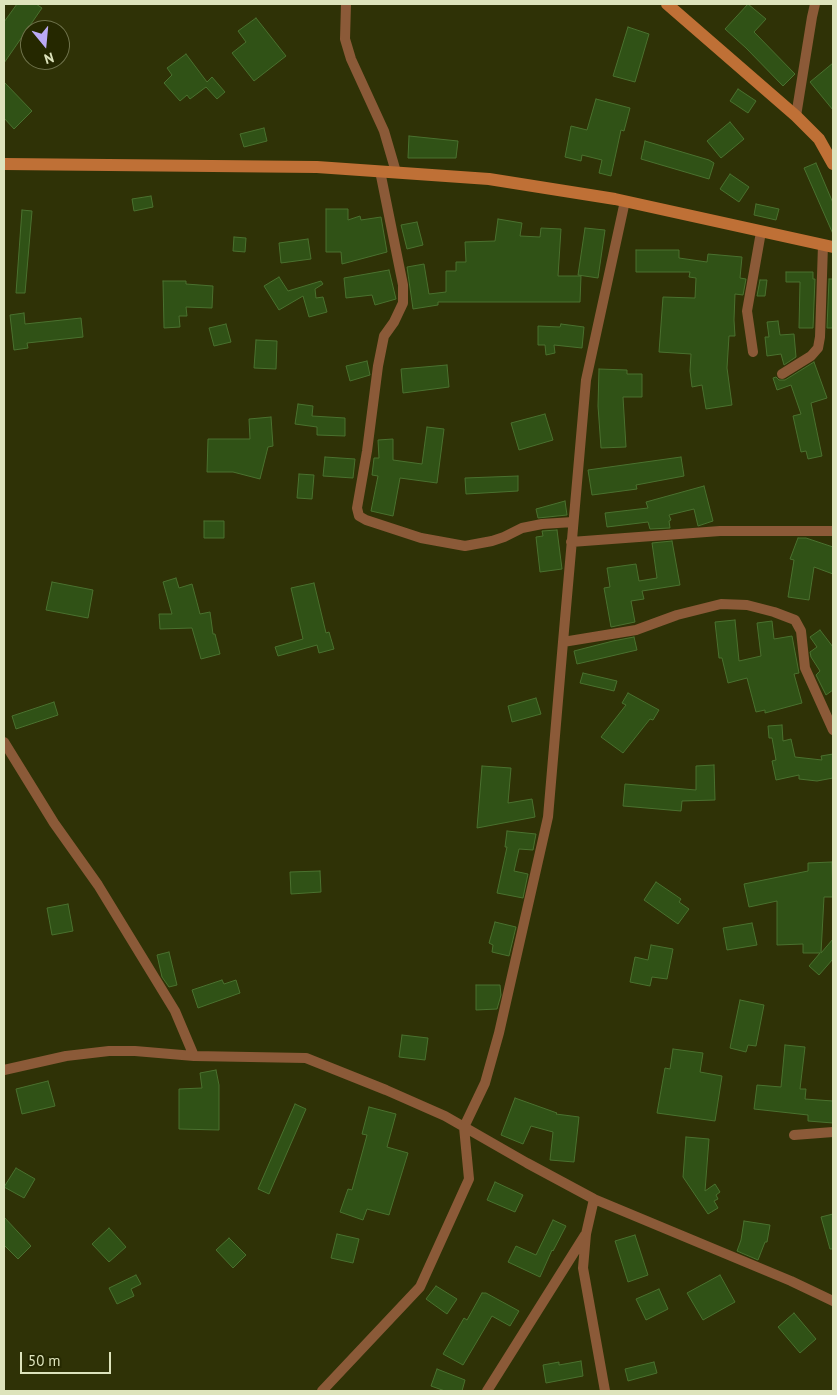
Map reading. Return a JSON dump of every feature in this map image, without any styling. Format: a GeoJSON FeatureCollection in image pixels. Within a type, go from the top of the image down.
{"type":"FeatureCollection","features":[{"type":"Feature","properties":{"kind":"main road"},"geometry":{"type":"LineString","coordinates":[[667,4],[796,116],[819,139],[833,164]]}},
{"type":"Feature","properties":{"kind":"main road"},"geometry":{"type":"LineString","coordinates":[[4,164],[317,167],[489,179],[625,201],[828,246]]}},
{"type":"Feature","properties":{"kind":"street"},"geometry":{"type":"LineString","coordinates":[[346,4],[345,39],[351,59],[384,131],[396,172]]}},
{"type":"Feature","properties":{"kind":"street"},"geometry":{"type":"LineString","coordinates":[[796,116],[815,4]]}},
{"type":"Feature","properties":{"kind":"street"},"geometry":{"type":"LineString","coordinates":[[380,171],[403,285],[403,303],[394,322],[384,336],[357,508],[359,516],[421,538],[465,546],[504,538],[522,528],[542,524],[573,522]]}},
{"type":"Feature","properties":{"kind":"street"},"geometry":{"type":"LineString","coordinates":[[322,1391],[420,1287],[469,1179],[464,1127],[485,1082],[499,1033],[548,817],[586,380],[625,201]]}},
{"type":"Feature","properties":{"kind":"street"},"geometry":{"type":"LineString","coordinates":[[753,352],[747,311],[761,232]]}},
{"type":"Feature","properties":{"kind":"street"},"geometry":{"type":"LineString","coordinates":[[782,374],[811,356],[818,348],[828,246]]}},
{"type":"Feature","properties":{"kind":"street"},"geometry":{"type":"LineString","coordinates":[[571,542],[720,531],[833,530]]}},
{"type":"Feature","properties":{"kind":"street"},"geometry":{"type":"LineString","coordinates":[[563,642],[636,630],[677,615],[721,604],[747,605],[774,612],[795,620],[801,631],[805,668],[833,730]]}},
{"type":"Feature","properties":{"kind":"street"},"geometry":{"type":"LineString","coordinates":[[4,742],[54,823],[98,885],[175,1011],[194,1056]]}},
{"type":"Feature","properties":{"kind":"street"},"geometry":{"type":"LineString","coordinates":[[4,1070],[66,1056],[135,1051],[194,1056],[306,1058],[445,1116],[527,1164],[594,1199],[791,1280],[833,1301]]}},
{"type":"Feature","properties":{"kind":"street"},"geometry":{"type":"LineString","coordinates":[[794,1136],[833,1132]]}},
{"type":"Feature","properties":{"kind":"street"},"geometry":{"type":"LineString","coordinates":[[594,1199],[586,1234],[583,1268],[605,1391]]}},
{"type":"Feature","properties":{"kind":"street"},"geometry":{"type":"LineString","coordinates":[[487,1391],[586,1234]]}},
{"type":"Feature","properties":{"kind":"building"},"geometry":{"type":"Polygon","coordinates":[[[17,4],[36,4],[42,8],[34,20],[20,20],[20,40],[4,63],[4,22],[17,4]]]}},
{"type":"Feature","properties":{"kind":"building"},"geometry":{"type":"Polygon","coordinates":[[[748,4],[766,19],[754,32],[795,74],[783,86],[725,29],[748,4]]]}},
{"type":"Feature","properties":{"kind":"building"},"geometry":{"type":"Polygon","coordinates":[[[256,18],[286,56],[254,81],[232,53],[246,42],[238,31],[256,18]]]}},
{"type":"Feature","properties":{"kind":"building"},"geometry":{"type":"Polygon","coordinates":[[[628,27],[649,34],[635,82],[613,76],[628,27]]]}},
{"type":"Feature","properties":{"kind":"building"},"geometry":{"type":"Polygon","coordinates":[[[186,54],[207,82],[212,77],[225,92],[217,99],[206,87],[190,99],[187,95],[180,101],[164,83],[172,75],[167,68],[186,54]]]}},
{"type":"Feature","properties":{"kind":"building"},"geometry":{"type":"Polygon","coordinates":[[[833,63],[833,110],[810,82],[833,63]]]}},
{"type":"Feature","properties":{"kind":"building"},"geometry":{"type":"Polygon","coordinates":[[[4,82],[32,111],[14,129],[4,118],[4,82]]]}},
{"type":"Feature","properties":{"kind":"building"},"geometry":{"type":"Polygon","coordinates":[[[738,89],[756,101],[748,113],[730,101],[738,89]]]}},
{"type":"Feature","properties":{"kind":"building"},"geometry":{"type":"Polygon","coordinates":[[[596,99],[630,108],[624,131],[621,130],[611,176],[599,173],[602,160],[582,155],[581,161],[565,157],[571,126],[587,130],[596,99]]]}},
{"type":"Feature","properties":{"kind":"building"},"geometry":{"type":"Polygon","coordinates":[[[730,122],[744,139],[721,158],[707,141],[730,122]]]}},
{"type":"Feature","properties":{"kind":"building"},"geometry":{"type":"Polygon","coordinates":[[[264,128],[267,141],[244,147],[240,134],[264,128]]]}},
{"type":"Feature","properties":{"kind":"building"},"geometry":{"type":"Polygon","coordinates":[[[409,136],[458,141],[456,158],[408,158],[409,136]]]}},
{"type":"Feature","properties":{"kind":"building"},"geometry":{"type":"Polygon","coordinates":[[[645,141],[709,160],[714,163],[709,179],[641,159],[645,141]]]}},
{"type":"Feature","properties":{"kind":"building"},"geometry":{"type":"Polygon","coordinates":[[[816,163],[833,203],[833,234],[804,168],[816,163]]]}},
{"type":"Feature","properties":{"kind":"building"},"geometry":{"type":"Polygon","coordinates":[[[730,174],[749,187],[739,202],[720,189],[730,174]]]}},
{"type":"Feature","properties":{"kind":"building"},"geometry":{"type":"Polygon","coordinates":[[[151,196],[153,207],[134,211],[132,199],[151,196]]]}},
{"type":"Feature","properties":{"kind":"building"},"geometry":{"type":"Polygon","coordinates":[[[756,204],[779,209],[776,220],[754,215],[756,204]]]}},
{"type":"Feature","properties":{"kind":"building"},"geometry":{"type":"Polygon","coordinates":[[[326,209],[348,209],[348,220],[360,216],[361,220],[381,217],[387,252],[342,264],[341,252],[326,252],[326,209]]]}},
{"type":"Feature","properties":{"kind":"building"},"geometry":{"type":"Polygon","coordinates":[[[22,210],[32,211],[25,293],[16,293],[22,210]]]}},
{"type":"Feature","properties":{"kind":"building"},"geometry":{"type":"Polygon","coordinates":[[[498,219],[522,223],[520,236],[540,237],[541,228],[561,229],[558,276],[581,276],[580,302],[438,302],[438,305],[413,309],[407,267],[424,264],[429,294],[446,292],[446,271],[456,271],[456,262],[466,262],[465,242],[495,241],[498,219]]]}},
{"type":"Feature","properties":{"kind":"building"},"geometry":{"type":"Polygon","coordinates":[[[417,222],[423,245],[407,249],[401,225],[417,222]]]}},
{"type":"Feature","properties":{"kind":"building"},"geometry":{"type":"Polygon","coordinates":[[[585,228],[605,230],[598,278],[578,275],[585,228]]]}},
{"type":"Feature","properties":{"kind":"building"},"geometry":{"type":"Polygon","coordinates":[[[234,237],[246,238],[245,252],[233,251],[234,237]]]}},
{"type":"Feature","properties":{"kind":"building"},"geometry":{"type":"Polygon","coordinates":[[[308,239],[311,259],[281,263],[279,243],[308,239]]]}},
{"type":"Feature","properties":{"kind":"building"},"geometry":{"type":"Polygon","coordinates":[[[636,250],[679,250],[679,258],[707,262],[708,254],[742,257],[740,278],[746,279],[743,295],[735,294],[735,336],[729,336],[727,368],[732,405],[706,409],[702,385],[692,387],[690,371],[691,354],[659,352],[663,297],[695,298],[696,278],[689,277],[690,272],[636,272],[636,250]]]}},
{"type":"Feature","properties":{"kind":"building"},"geometry":{"type":"Polygon","coordinates":[[[389,270],[396,299],[375,305],[372,295],[346,298],[344,278],[389,270]]]}},
{"type":"Feature","properties":{"kind":"building"},"geometry":{"type":"Polygon","coordinates":[[[786,272],[813,272],[813,279],[815,279],[813,328],[799,328],[800,282],[786,282],[786,272]]]}},
{"type":"Feature","properties":{"kind":"building"},"geometry":{"type":"Polygon","coordinates":[[[279,277],[288,291],[321,281],[323,284],[315,289],[316,298],[323,297],[327,312],[309,317],[303,296],[279,310],[264,286],[279,277]]]}},
{"type":"Feature","properties":{"kind":"building"},"geometry":{"type":"Polygon","coordinates":[[[829,279],[833,279],[833,328],[827,328],[829,279]]]}},
{"type":"Feature","properties":{"kind":"building"},"geometry":{"type":"Polygon","coordinates":[[[760,280],[767,280],[765,296],[757,296],[760,280]]]}},
{"type":"Feature","properties":{"kind":"building"},"geometry":{"type":"Polygon","coordinates":[[[163,281],[186,281],[186,284],[213,286],[212,308],[186,307],[187,316],[179,316],[180,327],[164,328],[163,281]]]}},
{"type":"Feature","properties":{"kind":"building"},"geometry":{"type":"Polygon","coordinates":[[[24,313],[25,324],[81,318],[83,337],[27,343],[28,348],[14,350],[10,315],[24,313]]]}},
{"type":"Feature","properties":{"kind":"building"},"geometry":{"type":"Polygon","coordinates":[[[778,321],[780,335],[794,334],[796,357],[784,365],[781,354],[767,356],[765,337],[769,337],[767,322],[778,321]]]}},
{"type":"Feature","properties":{"kind":"building"},"geometry":{"type":"Polygon","coordinates":[[[226,324],[231,342],[214,346],[209,328],[226,324]]]}},
{"type":"Feature","properties":{"kind":"building"},"geometry":{"type":"Polygon","coordinates":[[[561,324],[584,327],[582,348],[554,345],[555,353],[546,355],[545,345],[538,345],[538,326],[560,327],[561,324]]]}},
{"type":"Feature","properties":{"kind":"building"},"geometry":{"type":"Polygon","coordinates":[[[256,340],[277,341],[276,369],[254,368],[256,340]]]}},
{"type":"Feature","properties":{"kind":"building"},"geometry":{"type":"Polygon","coordinates":[[[367,361],[370,375],[350,381],[346,366],[367,361]]]}},
{"type":"Feature","properties":{"kind":"building"},"geometry":{"type":"Polygon","coordinates":[[[814,362],[827,398],[811,403],[822,456],[808,459],[806,451],[801,452],[793,416],[801,414],[791,385],[777,390],[773,378],[785,380],[814,362]]]}},
{"type":"Feature","properties":{"kind":"building"},"geometry":{"type":"Polygon","coordinates":[[[447,365],[449,387],[403,393],[401,369],[447,365]]]}},
{"type":"Feature","properties":{"kind":"building"},"geometry":{"type":"Polygon","coordinates":[[[599,369],[627,370],[627,374],[642,374],[642,397],[623,397],[626,447],[601,448],[598,406],[599,369]]]}},
{"type":"Feature","properties":{"kind":"building"},"geometry":{"type":"Polygon","coordinates":[[[298,404],[313,406],[312,416],[345,418],[345,436],[317,435],[317,427],[295,424],[298,404]]]}},
{"type":"Feature","properties":{"kind":"building"},"geometry":{"type":"Polygon","coordinates":[[[545,414],[553,440],[519,450],[511,423],[545,414]]]}},
{"type":"Feature","properties":{"kind":"building"},"geometry":{"type":"Polygon","coordinates":[[[271,417],[273,446],[268,447],[260,479],[233,472],[207,472],[208,439],[250,439],[249,419],[271,417]]]}},
{"type":"Feature","properties":{"kind":"building"},"geometry":{"type":"Polygon","coordinates":[[[427,427],[444,429],[437,483],[400,478],[393,516],[371,511],[378,476],[372,475],[374,458],[379,458],[378,440],[393,439],[393,460],[422,464],[427,427]]]}},
{"type":"Feature","properties":{"kind":"building"},"geometry":{"type":"Polygon","coordinates":[[[325,457],[355,459],[353,478],[323,476],[325,457]]]}},
{"type":"Feature","properties":{"kind":"building"},"geometry":{"type":"Polygon","coordinates":[[[681,457],[684,476],[636,485],[637,489],[592,495],[588,470],[681,457]]]}},
{"type":"Feature","properties":{"kind":"building"},"geometry":{"type":"Polygon","coordinates":[[[299,474],[314,475],[312,499],[297,498],[299,474]]]}},
{"type":"Feature","properties":{"kind":"building"},"geometry":{"type":"Polygon","coordinates":[[[518,476],[518,491],[466,494],[465,478],[518,476]]]}},
{"type":"Feature","properties":{"kind":"building"},"geometry":{"type":"Polygon","coordinates":[[[704,486],[713,521],[698,526],[694,509],[669,515],[671,520],[669,521],[670,528],[650,529],[648,522],[607,527],[605,513],[648,508],[646,502],[704,486]]]}},
{"type":"Feature","properties":{"kind":"building"},"geometry":{"type":"Polygon","coordinates":[[[565,501],[567,515],[538,518],[536,509],[565,501]]]}},
{"type":"Feature","properties":{"kind":"building"},"geometry":{"type":"Polygon","coordinates":[[[204,521],[224,521],[224,538],[204,538],[204,521]]]}},
{"type":"Feature","properties":{"kind":"building"},"geometry":{"type":"Polygon","coordinates":[[[557,530],[562,569],[540,572],[536,537],[543,536],[542,531],[557,530]]]}},
{"type":"Feature","properties":{"kind":"building"},"geometry":{"type":"Polygon","coordinates":[[[798,538],[806,538],[833,547],[833,574],[814,567],[809,600],[788,597],[794,560],[790,559],[798,538]]]}},
{"type":"Feature","properties":{"kind":"building"},"geometry":{"type":"Polygon","coordinates":[[[672,541],[680,585],[642,591],[644,599],[631,601],[635,622],[611,627],[604,588],[610,587],[607,568],[636,564],[639,581],[657,578],[652,543],[672,541]]]}},
{"type":"Feature","properties":{"kind":"building"},"geometry":{"type":"Polygon","coordinates":[[[176,578],[179,588],[192,584],[200,614],[210,612],[213,634],[215,634],[220,654],[201,659],[192,628],[160,629],[159,614],[172,614],[163,582],[176,578]]]}},
{"type":"Feature","properties":{"kind":"building"},"geometry":{"type":"Polygon","coordinates":[[[52,582],[93,590],[88,618],[46,610],[52,582]]]}},
{"type":"Feature","properties":{"kind":"building"},"geometry":{"type":"Polygon","coordinates":[[[314,583],[326,633],[329,632],[334,649],[319,653],[317,645],[278,656],[275,647],[303,639],[291,588],[314,583]]]}},
{"type":"Feature","properties":{"kind":"building"},"geometry":{"type":"Polygon","coordinates":[[[735,620],[739,661],[761,656],[757,623],[772,621],[774,639],[792,636],[799,673],[794,674],[802,703],[765,713],[765,710],[756,712],[747,678],[728,683],[722,658],[719,658],[715,622],[735,620]]]}},
{"type":"Feature","properties":{"kind":"building"},"geometry":{"type":"Polygon","coordinates":[[[820,630],[833,647],[833,690],[826,695],[816,675],[820,671],[810,652],[817,647],[810,637],[820,630]]]}},
{"type":"Feature","properties":{"kind":"building"},"geometry":{"type":"Polygon","coordinates":[[[634,637],[637,650],[577,664],[574,651],[634,637]]]}},
{"type":"Feature","properties":{"kind":"building"},"geometry":{"type":"Polygon","coordinates":[[[583,673],[617,681],[614,691],[580,683],[583,673]]]}},
{"type":"Feature","properties":{"kind":"building"},"geometry":{"type":"Polygon","coordinates":[[[628,693],[659,710],[653,720],[650,719],[623,753],[601,737],[626,705],[622,703],[628,693]]]}},
{"type":"Feature","properties":{"kind":"building"},"geometry":{"type":"Polygon","coordinates":[[[536,698],[541,714],[512,722],[508,706],[536,698]]]}},
{"type":"Feature","properties":{"kind":"building"},"geometry":{"type":"Polygon","coordinates":[[[54,702],[58,715],[16,729],[12,716],[54,702]]]}},
{"type":"Feature","properties":{"kind":"building"},"geometry":{"type":"Polygon","coordinates":[[[782,725],[783,741],[791,739],[795,757],[822,760],[821,756],[833,754],[833,778],[817,781],[799,779],[799,775],[776,780],[772,761],[776,760],[772,738],[769,738],[768,726],[782,725]]]}},
{"type":"Feature","properties":{"kind":"building"},"geometry":{"type":"Polygon","coordinates":[[[714,765],[715,800],[682,801],[681,811],[623,806],[625,784],[696,790],[696,766],[714,765]]]}},
{"type":"Feature","properties":{"kind":"building"},"geometry":{"type":"Polygon","coordinates":[[[482,766],[511,768],[508,803],[532,799],[535,817],[477,828],[482,766]]]}},
{"type":"Feature","properties":{"kind":"building"},"geometry":{"type":"Polygon","coordinates":[[[507,831],[536,834],[533,850],[519,849],[514,871],[528,874],[523,898],[497,893],[507,847],[505,847],[507,831]]]}},
{"type":"Feature","properties":{"kind":"building"},"geometry":{"type":"Polygon","coordinates":[[[832,862],[833,897],[824,897],[821,953],[833,939],[833,959],[819,975],[809,966],[820,953],[803,953],[803,944],[777,945],[777,901],[749,907],[744,884],[808,871],[808,863],[832,862]]]}},
{"type":"Feature","properties":{"kind":"building"},"geometry":{"type":"Polygon","coordinates":[[[320,871],[321,892],[291,894],[290,872],[320,871]]]}},
{"type":"Feature","properties":{"kind":"building"},"geometry":{"type":"Polygon","coordinates":[[[656,882],[681,899],[679,902],[689,909],[678,924],[644,900],[656,882]]]}},
{"type":"Feature","properties":{"kind":"building"},"geometry":{"type":"Polygon","coordinates":[[[68,904],[73,931],[52,935],[47,908],[68,904]]]}},
{"type":"Feature","properties":{"kind":"building"},"geometry":{"type":"Polygon","coordinates":[[[495,922],[516,927],[509,956],[492,952],[493,945],[489,943],[495,922]]]}},
{"type":"Feature","properties":{"kind":"building"},"geometry":{"type":"Polygon","coordinates":[[[752,923],[757,945],[727,950],[723,928],[752,923]]]}},
{"type":"Feature","properties":{"kind":"building"},"geometry":{"type":"Polygon","coordinates":[[[651,945],[673,949],[667,979],[652,977],[650,986],[630,982],[635,957],[648,960],[651,945]]]}},
{"type":"Feature","properties":{"kind":"building"},"geometry":{"type":"Polygon","coordinates":[[[169,952],[177,985],[169,987],[162,977],[157,955],[169,952]]]}},
{"type":"Feature","properties":{"kind":"building"},"geometry":{"type":"Polygon","coordinates":[[[222,980],[224,984],[236,980],[240,993],[198,1008],[192,990],[222,980]]]}},
{"type":"Feature","properties":{"kind":"building"},"geometry":{"type":"Polygon","coordinates":[[[476,985],[500,985],[501,995],[497,1009],[476,1010],[476,985]]]}},
{"type":"Feature","properties":{"kind":"building"},"geometry":{"type":"Polygon","coordinates":[[[740,1000],[764,1005],[756,1046],[748,1045],[746,1052],[730,1048],[740,1000]]]}},
{"type":"Feature","properties":{"kind":"building"},"geometry":{"type":"Polygon","coordinates":[[[402,1035],[428,1038],[425,1060],[399,1057],[402,1035]]]}},
{"type":"Feature","properties":{"kind":"building"},"geometry":{"type":"Polygon","coordinates":[[[785,1045],[805,1047],[800,1089],[806,1089],[805,1099],[833,1101],[833,1123],[808,1121],[808,1115],[754,1109],[757,1085],[781,1087],[785,1045]]]}},
{"type":"Feature","properties":{"kind":"building"},"geometry":{"type":"Polygon","coordinates":[[[673,1049],[703,1053],[700,1072],[722,1076],[715,1121],[657,1113],[665,1068],[670,1069],[673,1049]]]}},
{"type":"Feature","properties":{"kind":"building"},"geometry":{"type":"Polygon","coordinates":[[[216,1070],[219,1085],[219,1130],[179,1129],[179,1089],[202,1088],[200,1073],[216,1070]]]}},
{"type":"Feature","properties":{"kind":"building"},"geometry":{"type":"Polygon","coordinates":[[[48,1081],[55,1106],[22,1114],[16,1089],[48,1081]]]}},
{"type":"Feature","properties":{"kind":"building"},"geometry":{"type":"Polygon","coordinates":[[[515,1098],[556,1114],[579,1117],[574,1162],[550,1160],[553,1132],[531,1126],[523,1144],[501,1135],[515,1098]]]}},
{"type":"Feature","properties":{"kind":"building"},"geometry":{"type":"Polygon","coordinates":[[[295,1104],[306,1109],[269,1194],[258,1189],[295,1104]]]}},
{"type":"Feature","properties":{"kind":"building"},"geometry":{"type":"Polygon","coordinates":[[[369,1107],[396,1114],[387,1147],[408,1153],[389,1215],[367,1209],[363,1220],[340,1212],[348,1189],[352,1190],[367,1135],[362,1134],[369,1107]]]}},
{"type":"Feature","properties":{"kind":"building"},"geometry":{"type":"Polygon","coordinates":[[[686,1137],[709,1139],[705,1191],[715,1184],[720,1192],[716,1195],[718,1199],[714,1201],[718,1208],[708,1214],[683,1177],[686,1137]]]}},
{"type":"Feature","properties":{"kind":"building"},"geometry":{"type":"Polygon","coordinates":[[[16,1168],[35,1179],[24,1198],[4,1187],[16,1168]]]}},
{"type":"Feature","properties":{"kind":"building"},"geometry":{"type":"Polygon","coordinates":[[[495,1182],[523,1195],[515,1212],[487,1200],[495,1182]]]}},
{"type":"Feature","properties":{"kind":"building"},"geometry":{"type":"Polygon","coordinates":[[[833,1214],[833,1249],[830,1249],[821,1217],[833,1214]]]}},
{"type":"Feature","properties":{"kind":"building"},"geometry":{"type":"Polygon","coordinates":[[[4,1217],[31,1246],[18,1259],[4,1245],[4,1217]]]}},
{"type":"Feature","properties":{"kind":"building"},"geometry":{"type":"Polygon","coordinates":[[[553,1220],[566,1226],[552,1250],[540,1277],[508,1262],[516,1246],[536,1255],[553,1220]]]}},
{"type":"Feature","properties":{"kind":"building"},"geometry":{"type":"Polygon","coordinates":[[[744,1221],[770,1225],[767,1242],[765,1242],[758,1260],[737,1251],[744,1221]]]}},
{"type":"Feature","properties":{"kind":"building"},"geometry":{"type":"Polygon","coordinates":[[[109,1228],[126,1247],[109,1262],[92,1244],[109,1228]]]}},
{"type":"Feature","properties":{"kind":"building"},"geometry":{"type":"Polygon","coordinates":[[[337,1234],[359,1239],[353,1263],[331,1258],[337,1234]]]}},
{"type":"Feature","properties":{"kind":"building"},"geometry":{"type":"Polygon","coordinates":[[[635,1235],[648,1275],[628,1282],[615,1241],[635,1235]]]}},
{"type":"Feature","properties":{"kind":"building"},"geometry":{"type":"Polygon","coordinates":[[[229,1238],[246,1255],[233,1268],[216,1250],[229,1238]]]}},
{"type":"Feature","properties":{"kind":"building"},"geometry":{"type":"Polygon","coordinates":[[[136,1275],[141,1284],[131,1289],[134,1296],[117,1304],[109,1288],[136,1275]]]}},
{"type":"Feature","properties":{"kind":"building"},"geometry":{"type":"Polygon","coordinates":[[[720,1275],[735,1302],[703,1320],[687,1293],[720,1275]]]}},
{"type":"Feature","properties":{"kind":"building"},"geometry":{"type":"Polygon","coordinates":[[[436,1286],[457,1299],[447,1314],[426,1299],[436,1286]]]}},
{"type":"Feature","properties":{"kind":"building"},"geometry":{"type":"Polygon","coordinates":[[[659,1289],[668,1309],[646,1320],[636,1299],[659,1289]]]}},
{"type":"Feature","properties":{"kind":"building"},"geometry":{"type":"Polygon","coordinates":[[[482,1293],[486,1293],[519,1311],[510,1326],[492,1316],[463,1365],[443,1354],[464,1318],[467,1320],[482,1293]]]}},
{"type":"Feature","properties":{"kind":"building"},"geometry":{"type":"Polygon","coordinates":[[[794,1313],[816,1339],[800,1353],[778,1327],[794,1313]]]}},
{"type":"Feature","properties":{"kind":"building"},"geometry":{"type":"Polygon","coordinates":[[[581,1361],[583,1376],[546,1383],[543,1365],[559,1362],[559,1365],[581,1361]]]}},
{"type":"Feature","properties":{"kind":"building"},"geometry":{"type":"Polygon","coordinates":[[[654,1362],[657,1373],[628,1381],[625,1369],[654,1362]]]}},
{"type":"Feature","properties":{"kind":"building"},"geometry":{"type":"Polygon","coordinates":[[[437,1369],[465,1380],[462,1391],[445,1391],[431,1386],[437,1369]]]}}]}
